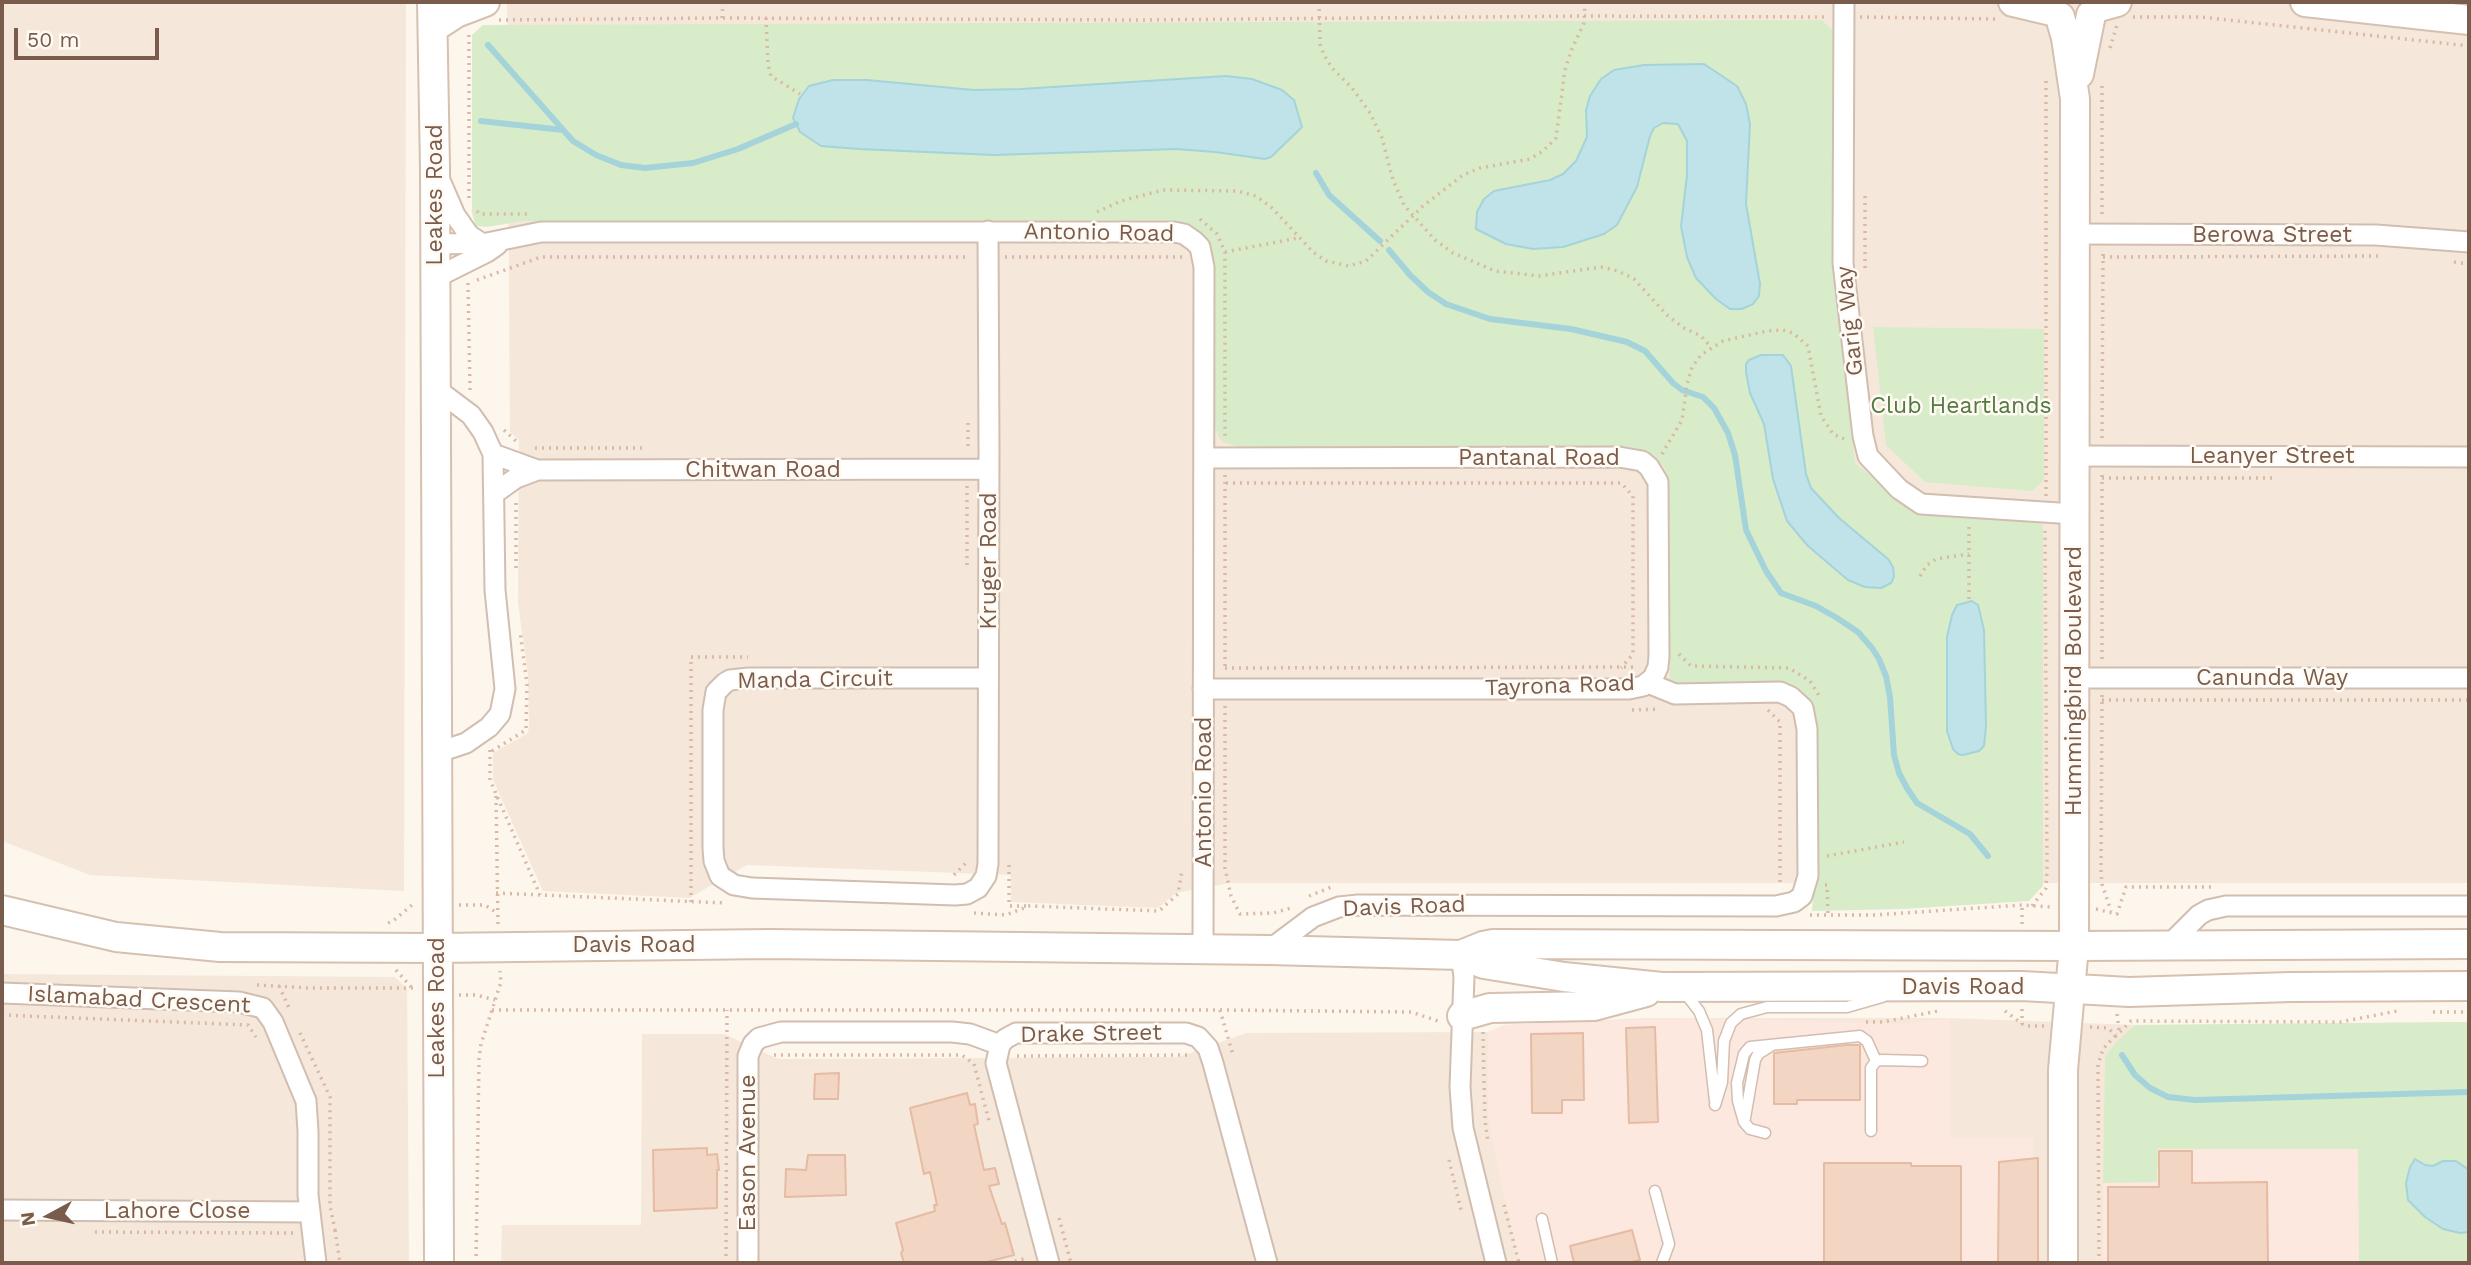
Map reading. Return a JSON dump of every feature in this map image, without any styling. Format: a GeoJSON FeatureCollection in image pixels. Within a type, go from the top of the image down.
{"type":"FeatureCollection","features":[{"type":"Feature","properties":{"kind":"main road"},"geometry":{"type":"LineString","coordinates":[[2311,2],[2469,20]]}},
{"type":"Feature","properties":{"kind":"main road"},"geometry":{"type":"LineString","coordinates":[[2007,11],[2052,10],[2070,20],[2109,11]]}},
{"type":"Feature","properties":{"kind":"main road","name":"Hummingbird Boulevard"},"geometry":{"type":"LineString","coordinates":[[2052,10],[2066,38],[2075,99],[2074,946],[2063,1070],[2063,1263]]}},
{"type":"Feature","properties":{"kind":"main road"},"geometry":{"type":"LineString","coordinates":[[432,15],[485,11]]}},
{"type":"Feature","properties":{"kind":"main road","name":"Hummingbird Boulevard"},"geometry":{"type":"LineString","coordinates":[[2075,99],[2109,11]]}},
{"type":"Feature","properties":{"kind":"main road","name":"Leakes Road"},"geometry":{"type":"LineString","coordinates":[[432,15],[435,168],[439,1263]]}},
{"type":"Feature","properties":{"kind":"main road","name":"Davis Road"},"geometry":{"type":"LineString","coordinates":[[2,910],[116,937],[220,947],[436,948],[770,944],[1269,950],[1461,955],[1484,964],[1550,975],[1671,987],[2022,986],[2129,992],[2291,987],[2469,986]]}},
{"type":"Feature","properties":{"kind":"main road","name":"Davis Road"},"geometry":{"type":"LineString","coordinates":[[1461,955],[1493,944],[2469,944]]}},
{"type":"Feature","properties":{"kind":"main road"},"geometry":{"type":"LineString","coordinates":[[1473,1023],[1490,1007],[1594,1006],[1671,987]]}},
{"type":"Feature","properties":{"kind":"street","name":"Garig Way"},"geometry":{"type":"LineString","coordinates":[[1844,9],[1843,263],[1863,441],[1868,456],[1874,465],[1913,501],[1930,506],[2074,514]]}},
{"type":"Feature","properties":{"kind":"street"},"geometry":{"type":"LineString","coordinates":[[435,168],[455,215],[469,235],[481,243]]}},
{"type":"Feature","properties":{"kind":"street","name":"Kruger Road"},"geometry":{"type":"LineString","coordinates":[[978,888],[986,876],[988,864],[988,231]]}},
{"type":"Feature","properties":{"kind":"street","name":"Antonio Road"},"geometry":{"type":"LineString","coordinates":[[435,244],[481,243],[541,232],[1174,232],[1194,241],[1200,247],[1204,267],[1203,949]]}},
{"type":"Feature","properties":{"kind":"street","name":"Berowa Street"},"geometry":{"type":"LineString","coordinates":[[2074,234],[2376,234],[2469,242]]}},
{"type":"Feature","properties":{"kind":"street","name":"Antonio Road"},"geometry":{"type":"LineString","coordinates":[[435,278],[487,252],[503,240]]}},
{"type":"Feature","properties":{"kind":"street"},"geometry":{"type":"LineString","coordinates":[[435,388],[471,415],[494,454],[495,590],[503,667],[503,704],[500,714],[480,735],[466,743],[436,753]]}},
{"type":"Feature","properties":{"kind":"street","name":"Pantanal Road"},"geometry":{"type":"LineString","coordinates":[[1204,449],[1619,457],[1642,461],[1658,482],[1653,675]]}},
{"type":"Feature","properties":{"kind":"street","name":"Chitwan Road"},"geometry":{"type":"LineString","coordinates":[[494,454],[516,470],[989,469]]}},
{"type":"Feature","properties":{"kind":"street","name":"Leanyer Street"},"geometry":{"type":"LineString","coordinates":[[2074,456],[2469,457]]}},
{"type":"Feature","properties":{"kind":"street"},"geometry":{"type":"LineString","coordinates":[[495,493],[516,470]]}},
{"type":"Feature","properties":{"kind":"street","name":"Tayrona Road"},"geometry":{"type":"LineString","coordinates":[[1203,689],[1629,688],[1653,675],[1675,694],[1706,691],[1780,692],[1796,700],[1805,713],[1807,729],[1808,859],[1807,886],[1802,896]]}},
{"type":"Feature","properties":{"kind":"street","name":"Manda Circuit"},"geometry":{"type":"LineString","coordinates":[[978,888],[962,895],[935,895],[751,888],[726,881],[717,870],[713,848],[713,710],[716,692],[725,682],[736,678],[988,678]]}},
{"type":"Feature","properties":{"kind":"street","name":"Canunda Way"},"geometry":{"type":"LineString","coordinates":[[2074,678],[2469,678]]}},
{"type":"Feature","properties":{"kind":"street","name":"Davis Road"},"geometry":{"type":"LineString","coordinates":[[1269,950],[1313,916],[1348,906],[1776,906],[1794,902],[1802,896]]}},
{"type":"Feature","properties":{"kind":"street"},"geometry":{"type":"LineString","coordinates":[[2170,944],[2199,915],[2226,906],[2469,906]]}},
{"type":"Feature","properties":{"kind":"street"},"geometry":{"type":"LineString","coordinates":[[1461,955],[1473,1023],[1461,1087],[1463,1128],[1496,1263]]}},
{"type":"Feature","properties":{"kind":"street","name":"Islamabad Crescent"},"geometry":{"type":"LineString","coordinates":[[2,993],[239,1002],[257,1004],[262,1008],[273,1022],[306,1101],[310,1212],[316,1263]]}},
{"type":"Feature","properties":{"kind":"street","name":"Drake Street"},"geometry":{"type":"LineString","coordinates":[[751,1050],[766,1034],[781,1032],[952,1032],[970,1034],[998,1052],[1011,1035],[1023,1032],[1186,1032],[1204,1042],[1211,1056]]}},
{"type":"Feature","properties":{"kind":"street","name":"Eason Avenue"},"geometry":{"type":"LineString","coordinates":[[748,1263],[751,1050]]}},
{"type":"Feature","properties":{"kind":"street"},"geometry":{"type":"LineString","coordinates":[[998,1052],[998,1073],[1049,1263]]}},
{"type":"Feature","properties":{"kind":"street"},"geometry":{"type":"LineString","coordinates":[[1211,1056],[1267,1263]]}},
{"type":"Feature","properties":{"kind":"street","name":"Lahore Close"},"geometry":{"type":"LineString","coordinates":[[2,1210],[310,1212]]}},
{"type":"Feature","properties":{"kind":"lane"},"geometry":{"type":"LineString","coordinates":[[1671,987],[1699,1011],[1707,1030],[1715,1105],[1722,1082],[1724,1041],[1731,1023],[1741,1014],[1768,1007],[1847,1007],[1923,986]]}},
{"type":"Feature","properties":{"kind":"lane"},"geometry":{"type":"LineString","coordinates":[[1765,1133],[1750,1129],[1744,1122],[1738,1101],[1737,1083],[1744,1054],[1750,1047],[1860,1036],[1867,1041],[1876,1061]]}},
{"type":"Feature","properties":{"kind":"lane"},"geometry":{"type":"LineString","coordinates":[[1871,1131],[1871,1068],[1876,1061],[1922,1061]]}},
{"type":"Feature","properties":{"kind":"lane"},"geometry":{"type":"LineString","coordinates":[[1655,1191],[1669,1244],[1662,1263]]}},
{"type":"Feature","properties":{"kind":"lane"},"geometry":{"type":"LineString","coordinates":[[1542,1219],[1552,1263]]}},
{"type":"Feature","properties":{"kind":"path"},"geometry":{"type":"LineString","coordinates":[[722,18],[723,2]]}},
{"type":"Feature","properties":{"kind":"path"},"geometry":{"type":"LineString","coordinates":[[1320,2],[1320,44],[1324,55],[1332,68],[1361,99],[1382,138],[1393,180],[1404,205],[1435,240],[1453,253],[1495,271],[1539,276],[1601,267],[1618,271],[1634,279],[1668,316],[1700,336],[1711,347]]}},
{"type":"Feature","properties":{"kind":"path"},"geometry":{"type":"LineString","coordinates":[[1092,214],[1121,201],[1163,190],[1237,191],[1256,196],[1271,207],[1313,252],[1326,261],[1349,265],[1366,261],[1442,189],[1463,175],[1480,167],[1530,159],[1544,151],[1556,138],[1565,70],[1581,32],[1585,2]]}},
{"type":"Feature","properties":{"kind":"path"},"geometry":{"type":"LineString","coordinates":[[485,11],[722,18],[1320,19],[1844,9],[1864,16],[1989,18],[2007,11]]}},
{"type":"Feature","properties":{"kind":"path"},"geometry":{"type":"LineString","coordinates":[[1864,30],[1865,9]]}},
{"type":"Feature","properties":{"kind":"path"},"geometry":{"type":"LineString","coordinates":[[2110,49],[2109,11],[2200,17],[2469,47]]}},
{"type":"Feature","properties":{"kind":"path"},"geometry":{"type":"LineString","coordinates":[[766,18],[771,76],[800,94]]}},
{"type":"Feature","properties":{"kind":"path"},"geometry":{"type":"LineString","coordinates":[[2102,75],[2101,872],[2111,911]]}},
{"type":"Feature","properties":{"kind":"path"},"geometry":{"type":"LineString","coordinates":[[2032,906],[2046,888],[2047,870],[2046,78]]}},
{"type":"Feature","properties":{"kind":"path"},"geometry":{"type":"LineString","coordinates":[[1864,190],[1865,272]]}},
{"type":"Feature","properties":{"kind":"path"},"geometry":{"type":"LineString","coordinates":[[1224,252],[1299,238]]}},
{"type":"Feature","properties":{"kind":"path"},"geometry":{"type":"LineString","coordinates":[[2103,257],[2389,256]]}},
{"type":"Feature","properties":{"kind":"path"},"geometry":{"type":"LineString","coordinates":[[2443,261],[2469,264]]}},
{"type":"Feature","properties":{"kind":"path"},"geometry":{"type":"LineString","coordinates":[[1674,436],[1682,420],[1692,367],[1711,347],[1744,335],[1783,330],[1793,333],[1808,346],[1825,425],[1840,439],[1863,441]]}},
{"type":"Feature","properties":{"kind":"path"},"geometry":{"type":"LineString","coordinates":[[470,387],[479,398]]}},
{"type":"Feature","properties":{"kind":"path"},"geometry":{"type":"LineString","coordinates":[[967,574],[968,421]]}},
{"type":"Feature","properties":{"kind":"path"},"geometry":{"type":"LineString","coordinates":[[501,427],[525,449],[649,449]]}},
{"type":"Feature","properties":{"kind":"path"},"geometry":{"type":"LineString","coordinates":[[516,440],[516,572]]}},
{"type":"Feature","properties":{"kind":"path"},"geometry":{"type":"LineString","coordinates":[[1204,449],[1225,440]]}},
{"type":"Feature","properties":{"kind":"path"},"geometry":{"type":"LineString","coordinates":[[1655,447],[1668,459]]}},
{"type":"Feature","properties":{"kind":"path"},"geometry":{"type":"LineString","coordinates":[[968,449],[989,449]]}},
{"type":"Feature","properties":{"kind":"path"},"geometry":{"type":"LineString","coordinates":[[1225,483],[1621,483],[1633,496],[1633,654],[1621,668]]}},
{"type":"Feature","properties":{"kind":"path"},"geometry":{"type":"LineString","coordinates":[[1969,509],[1969,599]]}},
{"type":"Feature","properties":{"kind":"path"},"geometry":{"type":"LineString","coordinates":[[1920,576],[1927,565],[1936,559],[1969,554]]}},
{"type":"Feature","properties":{"kind":"path"},"geometry":{"type":"LineString","coordinates":[[490,752],[526,730],[527,684],[520,626]]}},
{"type":"Feature","properties":{"kind":"path"},"geometry":{"type":"LineString","coordinates":[[1677,650],[1691,666],[1789,668],[1810,681],[1821,703]]}},
{"type":"Feature","properties":{"kind":"path"},"geometry":{"type":"LineString","coordinates":[[691,902],[691,657],[760,657]]}},
{"type":"Feature","properties":{"kind":"path"},"geometry":{"type":"LineString","coordinates":[[1225,668],[1621,668],[1653,675]]}},
{"type":"Feature","properties":{"kind":"path"},"geometry":{"type":"LineString","coordinates":[[2102,699],[2469,700]]}},
{"type":"Feature","properties":{"kind":"path"},"geometry":{"type":"LineString","coordinates":[[1203,709],[1225,709]]}},
{"type":"Feature","properties":{"kind":"path"},"geometry":{"type":"LineString","coordinates":[[1619,710],[1660,709]]}},
{"type":"Feature","properties":{"kind":"path"},"geometry":{"type":"LineString","coordinates":[[1767,709],[1780,722],[1780,885]]}},
{"type":"Feature","properties":{"kind":"path"},"geometry":{"type":"LineString","coordinates":[[476,1263],[479,1059],[481,1044],[501,982],[497,914],[496,794]]}},
{"type":"Feature","properties":{"kind":"path"},"geometry":{"type":"LineString","coordinates":[[1808,859],[1904,842]]}},
{"type":"Feature","properties":{"kind":"path"},"geometry":{"type":"LineString","coordinates":[[954,876],[968,863],[968,849]]}},
{"type":"Feature","properties":{"kind":"path"},"geometry":{"type":"LineString","coordinates":[[1826,879],[1827,885]]}},
{"type":"Feature","properties":{"kind":"path"},"geometry":{"type":"LineString","coordinates":[[1802,916],[1874,915],[2032,906],[2111,911],[2116,914],[2126,887],[2222,887]]}},
{"type":"Feature","properties":{"kind":"path"},"geometry":{"type":"LineString","coordinates":[[382,925],[393,921],[412,905],[485,905],[497,914]]}},
{"type":"Feature","properties":{"kind":"path"},"geometry":{"type":"LineString","coordinates":[[290,1011],[279,986],[413,988]]}},
{"type":"Feature","properties":{"kind":"path"},"geometry":{"type":"LineString","coordinates":[[726,1010],[726,1263]]}},
{"type":"Feature","properties":{"kind":"path"},"geometry":{"type":"LineString","coordinates":[[2,1015],[248,1026],[260,1046]]}},
{"type":"Feature","properties":{"kind":"path"},"geometry":{"type":"LineString","coordinates":[[296,1023],[330,1097],[330,1206],[340,1263]]}},
{"type":"Feature","properties":{"kind":"path"},"geometry":{"type":"LineString","coordinates":[[1473,1023],[1490,1151]]}},
{"type":"Feature","properties":{"kind":"path"},"geometry":{"type":"LineString","coordinates":[[2099,1263],[2098,1065],[2104,1049],[2116,1036]]}},
{"type":"Feature","properties":{"kind":"path"},"geometry":{"type":"LineString","coordinates":[[726,1055],[751,1050],[962,1055],[974,1064],[991,1129]]}},
{"type":"Feature","properties":{"kind":"path"},"geometry":{"type":"LineString","coordinates":[[974,1064],[998,1052],[1015,1056],[1233,1056]]}},
{"type":"Feature","properties":{"kind":"path"},"geometry":{"type":"LineString","coordinates":[[1502,1198],[1519,1263]]}},
{"type":"Feature","properties":{"kind":"path"},"geometry":{"type":"LineString","coordinates":[[84,1232],[335,1230]]}},
{"type":"Feature","properties":{"kind":"path"},"geometry":{"type":"LineString","coordinates":[[1008,1263],[1027,1258],[1028,1263]]}},
{"type":"Feature","properties":{"kind":"shaded area"},"geometry":{"type":"Polygon","coordinates":[[[2,2],[406,2],[404,891],[90,875],[2,841],[2,2]]]}},
{"type":"Feature","properties":{"kind":"shaded area"},"geometry":{"type":"Polygon","coordinates":[[[507,2],[2469,2],[2469,883],[1229,883],[1176,893],[1158,908],[1011,902],[1011,875],[747,865],[689,898],[543,891],[493,780],[493,753],[528,733],[529,723],[528,675],[518,603],[519,440],[510,432],[507,2]]]}},
{"type":"Feature","properties":{"kind":"shaded area"},"geometry":{"type":"Polygon","coordinates":[[[2,974],[395,977],[407,989],[409,1263],[2,1263],[2,974]]]}},
{"type":"Feature","properties":{"kind":"shaded area"},"geometry":{"type":"Polygon","coordinates":[[[1647,1018],[1950,1018],[2135,1025],[2469,1022],[2469,1263],[501,1263],[502,1225],[641,1225],[642,1034],[724,1034],[778,1059],[1179,1057],[1246,1033],[1488,1032],[1504,1025],[1647,1018]]]}},
{"type":"Feature","properties":{"kind":"shaded area"},"geometry":{"type":"Polygon","coordinates":[[[1688,1018],[1905,1024],[1950,1018],[1950,1138],[2033,1138],[2032,1263],[1519,1263],[1491,1136],[1488,1111],[1488,1032],[1504,1025],[1688,1018]]]}},
{"type":"Feature","properties":{"kind":"shaded area"},"geometry":{"type":"Polygon","coordinates":[[[2157,1149],[2359,1149],[2359,1263],[2103,1263],[2103,1183],[2157,1182],[2157,1149]]]}},
{"type":"Feature","properties":{"kind":"green space"},"geometry":{"type":"Polygon","coordinates":[[[1822,20],[1834,32],[1834,273],[1855,463],[1911,509],[1928,514],[2042,524],[2043,886],[2029,901],[1903,909],[1812,911],[1815,873],[1815,721],[1812,705],[1802,693],[1776,684],[1704,683],[1684,689],[1670,683],[1669,483],[1664,467],[1649,452],[1626,446],[1239,447],[1223,442],[1214,424],[1214,260],[1209,241],[1194,227],[1172,220],[523,221],[487,227],[476,226],[472,213],[472,35],[483,25],[1822,20]]]}},
{"type":"Feature","properties":{"kind":"green space","name":"Club Heartlands"},"geometry":{"type":"Polygon","coordinates":[[[1873,327],[2044,329],[2044,480],[2032,491],[1925,482],[1886,445],[1873,327]]]}},
{"type":"Feature","properties":{"kind":"green space"},"geometry":{"type":"Polygon","coordinates":[[[2469,1022],[2469,1263],[2359,1263],[2358,1149],[2158,1149],[2157,1182],[2103,1183],[2105,1057],[2116,1042],[2135,1025],[2469,1022]]]}},
{"type":"Feature","properties":{"kind":"water"},"geometry":{"type":"Polygon","coordinates":[[[1704,64],[1737,86],[1746,104],[1750,124],[1746,204],[1760,284],[1759,296],[1753,304],[1742,309],[1730,309],[1696,278],[1687,257],[1681,226],[1687,175],[1687,141],[1678,124],[1663,123],[1654,128],[1637,187],[1617,225],[1604,234],[1563,247],[1533,249],[1506,244],[1476,229],[1477,212],[1484,199],[1494,191],[1550,180],[1563,174],[1576,161],[1587,137],[1586,110],[1590,96],[1601,79],[1614,70],[1644,65],[1704,64]]]}},
{"type":"Feature","properties":{"kind":"water"},"geometry":{"type":"Polygon","coordinates":[[[1226,76],[1252,79],[1282,90],[1294,100],[1302,127],[1271,157],[1265,159],[1176,149],[994,155],[821,146],[800,132],[793,118],[799,99],[809,86],[833,80],[867,80],[974,90],[1226,76]]]}},
{"type":"Feature","properties":{"kind":"water"},"geometry":{"type":"Polygon","coordinates":[[[1761,355],[1783,355],[1791,366],[1806,474],[1811,488],[1839,518],[1888,559],[1893,567],[1894,577],[1891,583],[1881,588],[1865,587],[1848,580],[1808,546],[1787,521],[1773,479],[1764,424],[1750,393],[1746,372],[1749,360],[1761,355]]]}},
{"type":"Feature","properties":{"kind":"water"},"geometry":{"type":"Polygon","coordinates":[[[1972,601],[1978,605],[1984,630],[1986,726],[1984,746],[1979,751],[1963,755],[1953,749],[1947,731],[1947,637],[1957,605],[1972,601]]]}},
{"type":"Feature","properties":{"kind":"water"},"geometry":{"type":"Polygon","coordinates":[[[2415,1159],[2433,1166],[2443,1161],[2456,1161],[2469,1170],[2469,1232],[2443,1229],[2425,1217],[2408,1200],[2406,1183],[2415,1159]]]}},
{"type":"Feature","properties":{"kind":"building"},"geometry":{"type":"Polygon","coordinates":[[[1655,1027],[1658,1122],[1629,1123],[1626,1028],[1655,1027]]]}},
{"type":"Feature","properties":{"kind":"building"},"geometry":{"type":"Polygon","coordinates":[[[1583,1033],[1584,1100],[1562,1100],[1562,1113],[1532,1113],[1531,1034],[1583,1033]]]}},
{"type":"Feature","properties":{"kind":"building"},"geometry":{"type":"Polygon","coordinates":[[[1860,1045],[1860,1100],[1797,1100],[1797,1104],[1774,1104],[1774,1053],[1860,1045]]]}},
{"type":"Feature","properties":{"kind":"building"},"geometry":{"type":"Polygon","coordinates":[[[839,1073],[838,1099],[814,1099],[815,1074],[839,1073]]]}},
{"type":"Feature","properties":{"kind":"building"},"geometry":{"type":"Polygon","coordinates":[[[967,1093],[970,1105],[975,1104],[978,1124],[974,1125],[984,1170],[995,1168],[999,1184],[989,1186],[1002,1224],[1005,1223],[1014,1255],[983,1263],[904,1263],[896,1223],[935,1211],[934,1205],[937,1205],[930,1172],[924,1174],[910,1108],[967,1093]]]}},
{"type":"Feature","properties":{"kind":"building"},"geometry":{"type":"Polygon","coordinates":[[[707,1148],[707,1155],[717,1154],[717,1208],[654,1211],[653,1150],[707,1148]]]}},
{"type":"Feature","properties":{"kind":"building"},"geometry":{"type":"Polygon","coordinates":[[[2159,1151],[2192,1151],[2192,1183],[2267,1182],[2268,1263],[2108,1263],[2108,1187],[2159,1187],[2159,1151]]]}},
{"type":"Feature","properties":{"kind":"building"},"geometry":{"type":"Polygon","coordinates":[[[808,1155],[845,1155],[846,1195],[785,1197],[786,1169],[806,1170],[808,1155]]]}},
{"type":"Feature","properties":{"kind":"building"},"geometry":{"type":"Polygon","coordinates":[[[2038,1158],[2038,1263],[1998,1263],[1999,1162],[2038,1158]]]}},
{"type":"Feature","properties":{"kind":"building"},"geometry":{"type":"Polygon","coordinates":[[[1824,1163],[1961,1166],[1961,1263],[1824,1263],[1824,1163]]]}},
{"type":"Feature","properties":{"kind":"building"},"geometry":{"type":"Polygon","coordinates":[[[1632,1230],[1640,1260],[1628,1263],[1574,1263],[1570,1246],[1632,1230]]]}},
{"type":"Feature","properties":{"kind":"waterway"},"geometry":{"type":"LineString","coordinates":[[488,45],[573,141],[596,155],[621,165],[645,168],[693,163],[738,149],[796,124]]}},
{"type":"Feature","properties":{"kind":"waterway"},"geometry":{"type":"LineString","coordinates":[[481,121],[563,130]]}},
{"type":"Feature","properties":{"kind":"waterway"},"geometry":{"type":"LineString","coordinates":[[1316,173],[1329,195],[1380,241]]}},
{"type":"Feature","properties":{"kind":"waterway"},"geometry":{"type":"LineString","coordinates":[[1389,250],[1410,275],[1446,304],[1490,319],[1571,329],[1627,342],[1645,351],[1682,390],[1703,397],[1714,408],[1728,433],[1735,455],[1746,530],[1766,571],[1781,593],[1816,606],[1837,618],[1858,632],[1872,648],[1886,676],[1894,755],[1907,788],[1917,803],[1970,834],[1988,856]]}},
{"type":"Feature","properties":{"kind":"waterway"},"geometry":{"type":"LineString","coordinates":[[2122,1055],[2135,1075],[2150,1088],[2168,1097],[2195,1100],[2469,1092]]}}]}
